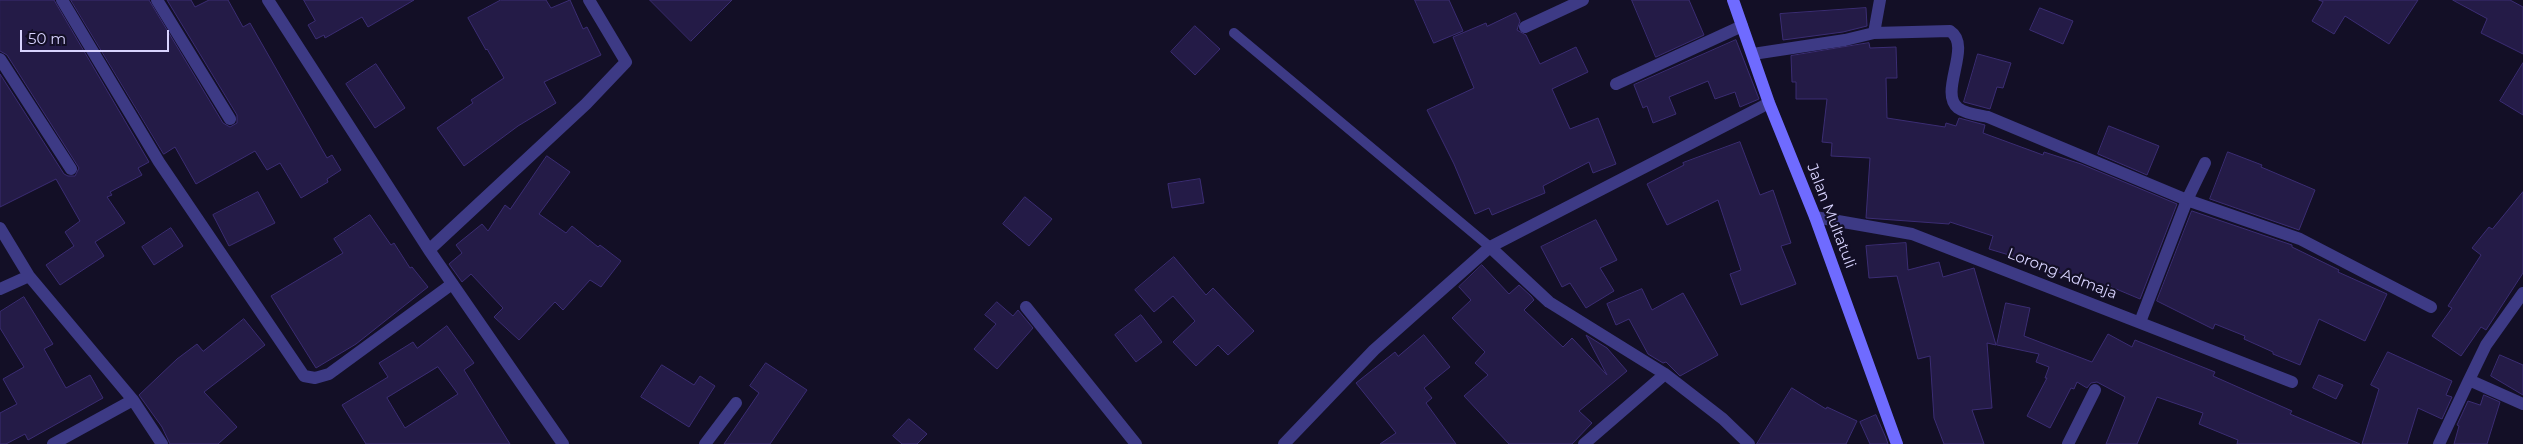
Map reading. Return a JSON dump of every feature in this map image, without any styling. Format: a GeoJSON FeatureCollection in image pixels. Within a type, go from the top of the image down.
{"type":"FeatureCollection","features":[{"type":"Feature","properties":{"kind":"main road","name":"Jalan Multatuli"},"geometry":{"type":"LineString","coordinates":[[1734,0],[1769,103],[1815,217],[1897,444]]}},
{"type":"Feature","properties":{"kind":"street"},"geometry":{"type":"LineString","coordinates":[[62,0],[159,162],[304,376],[315,378],[329,374],[452,284]]}},
{"type":"Feature","properties":{"kind":"street"},"geometry":{"type":"LineString","coordinates":[[156,0],[230,119]]}},
{"type":"Feature","properties":{"kind":"street"},"geometry":{"type":"LineString","coordinates":[[268,0],[429,250],[563,444]]}},
{"type":"Feature","properties":{"kind":"street"},"geometry":{"type":"LineString","coordinates":[[429,250],[586,104],[626,62],[589,0]]}},
{"type":"Feature","properties":{"kind":"street"},"geometry":{"type":"LineString","coordinates":[[1525,27],[1584,0]]}},
{"type":"Feature","properties":{"kind":"street"},"geometry":{"type":"LineString","coordinates":[[1874,33],[1880,0]]}},
{"type":"Feature","properties":{"kind":"street"},"geometry":{"type":"LineString","coordinates":[[1616,84],[1742,26]]}},
{"type":"Feature","properties":{"kind":"street"},"geometry":{"type":"LineString","coordinates":[[1753,54],[1845,40],[1874,33],[1950,31],[1954,34],[1958,43],[1952,96],[1956,107],[1966,113],[1988,117],[2186,200],[2300,239],[2431,307]]}},
{"type":"Feature","properties":{"kind":"street"},"geometry":{"type":"LineString","coordinates":[[0,60],[71,169]]}},
{"type":"Feature","properties":{"kind":"street"},"geometry":{"type":"LineString","coordinates":[[1284,444],[1374,350],[1490,247],[1769,103]]}},
{"type":"Feature","properties":{"kind":"street"},"geometry":{"type":"LineString","coordinates":[[2140,322],[2186,200],[2205,163]]}},
{"type":"Feature","properties":{"kind":"street","name":"Lorong Admaja"},"geometry":{"type":"LineString","coordinates":[[1815,217],[1912,234],[2292,382]]}},
{"type":"Feature","properties":{"kind":"street"},"geometry":{"type":"LineString","coordinates":[[0,228],[29,276],[133,400],[162,444]]}},
{"type":"Feature","properties":{"kind":"street"},"geometry":{"type":"LineString","coordinates":[[1490,247],[1549,302],[1665,374],[1723,419],[1749,444]]}},
{"type":"Feature","properties":{"kind":"street"},"geometry":{"type":"LineString","coordinates":[[0,289],[29,276]]}},
{"type":"Feature","properties":{"kind":"street"},"geometry":{"type":"LineString","coordinates":[[2439,444],[2486,346],[2523,295]]}},
{"type":"Feature","properties":{"kind":"street"},"geometry":{"type":"LineString","coordinates":[[1026,308],[1136,444]]}},
{"type":"Feature","properties":{"kind":"street"},"geometry":{"type":"LineString","coordinates":[[1584,444],[1665,374]]}},
{"type":"Feature","properties":{"kind":"street"},"geometry":{"type":"LineString","coordinates":[[2469,380],[2523,404]]}},
{"type":"Feature","properties":{"kind":"street"},"geometry":{"type":"LineString","coordinates":[[2068,444],[2096,390]]}},
{"type":"Feature","properties":{"kind":"street"},"geometry":{"type":"LineString","coordinates":[[53,444],[133,400]]}},
{"type":"Feature","properties":{"kind":"street"},"geometry":{"type":"LineString","coordinates":[[706,444],[736,402]]}},
{"type":"Feature","properties":{"kind":"lane"},"geometry":{"type":"LineString","coordinates":[[1234,33],[1490,247]]}},
{"type":"Feature","properties":{"kind":"building"},"geometry":{"type":"Polygon","coordinates":[[[0,0],[54,0],[149,162],[138,168],[142,175],[110,192],[112,195],[107,197],[125,223],[95,242],[104,256],[60,285],[46,265],[74,246],[65,232],[80,221],[56,179],[0,207],[0,74],[64,174],[75,176],[79,168],[7,55],[0,51],[0,0]]]}},
{"type":"Feature","properties":{"kind":"building"},"geometry":{"type":"Polygon","coordinates":[[[71,0],[149,0],[223,123],[230,127],[237,123],[237,115],[167,0],[191,0],[195,7],[209,0],[228,0],[243,27],[250,23],[327,158],[332,155],[341,170],[327,179],[328,182],[301,198],[280,163],[267,170],[255,151],[196,184],[175,147],[164,154],[71,0]]]}},
{"type":"Feature","properties":{"kind":"building"},"geometry":{"type":"Polygon","coordinates":[[[304,0],[414,0],[368,27],[362,17],[325,38],[324,35],[316,39],[308,25],[315,21],[304,0]]]}},
{"type":"Feature","properties":{"kind":"building"},"geometry":{"type":"Polygon","coordinates":[[[501,0],[546,0],[551,8],[570,0],[583,29],[587,27],[601,55],[544,82],[556,103],[518,126],[464,166],[437,128],[473,103],[471,100],[504,78],[468,18],[501,0]]]}},
{"type":"Feature","properties":{"kind":"building"},"geometry":{"type":"Polygon","coordinates":[[[650,0],[732,0],[691,41],[650,0]]]}},
{"type":"Feature","properties":{"kind":"building"},"geometry":{"type":"Polygon","coordinates":[[[1415,0],[1449,0],[1463,31],[1434,43],[1415,0]]]}},
{"type":"Feature","properties":{"kind":"building"},"geometry":{"type":"Polygon","coordinates":[[[1632,0],[1689,0],[1704,35],[1656,57],[1632,0]]]}},
{"type":"Feature","properties":{"kind":"building"},"geometry":{"type":"Polygon","coordinates":[[[2319,0],[2418,0],[2389,44],[2345,16],[2334,34],[2312,21],[2323,2],[2319,0]]]}},
{"type":"Feature","properties":{"kind":"building"},"geometry":{"type":"Polygon","coordinates":[[[2453,0],[2510,0],[2523,7],[2523,54],[2481,33],[2487,19],[2453,0]]]}},
{"type":"Feature","properties":{"kind":"building"},"geometry":{"type":"Polygon","coordinates":[[[1866,8],[1867,26],[1843,32],[1783,40],[1780,14],[1866,8]]]}},
{"type":"Feature","properties":{"kind":"building"},"geometry":{"type":"Polygon","coordinates":[[[2040,8],[2073,21],[2063,44],[2030,30],[2040,8]]]}},
{"type":"Feature","properties":{"kind":"building"},"geometry":{"type":"Polygon","coordinates":[[[1516,13],[1520,21],[1517,30],[1526,35],[1540,64],[1576,47],[1588,72],[1552,89],[1570,129],[1598,118],[1616,164],[1593,173],[1589,162],[1543,186],[1545,193],[1492,215],[1489,208],[1475,214],[1454,164],[1427,110],[1474,88],[1453,37],[1486,23],[1487,26],[1516,13]]]}},
{"type":"Feature","properties":{"kind":"building"},"geometry":{"type":"Polygon","coordinates":[[[1195,26],[1220,49],[1195,75],[1171,52],[1195,26]]]}},
{"type":"Feature","properties":{"kind":"building"},"geometry":{"type":"Polygon","coordinates":[[[1736,40],[1759,99],[1740,107],[1735,92],[1715,99],[1708,81],[1669,97],[1676,114],[1653,123],[1647,106],[1643,108],[1634,85],[1736,40]]]}},
{"type":"Feature","properties":{"kind":"building"},"geometry":{"type":"Polygon","coordinates":[[[1869,43],[1870,48],[1896,47],[1897,78],[1886,78],[1887,118],[1945,127],[1946,123],[1956,126],[1959,118],[1985,125],[1983,133],[2043,155],[2044,152],[2081,164],[2177,204],[2140,299],[2109,286],[2108,291],[2077,281],[2046,266],[1989,249],[1993,236],[1950,222],[1949,224],[1866,218],[1870,158],[1831,156],[1832,143],[1822,142],[1827,99],[1796,99],[1796,82],[1792,82],[1791,56],[1869,43]]]}},
{"type":"Feature","properties":{"kind":"building"},"geometry":{"type":"Polygon","coordinates":[[[1978,54],[2011,63],[2003,88],[1997,87],[1990,109],[1964,102],[1978,54]]]}},
{"type":"Feature","properties":{"kind":"building"},"geometry":{"type":"Polygon","coordinates":[[[2523,63],[2523,115],[2500,101],[2523,63]]]}},
{"type":"Feature","properties":{"kind":"building"},"geometry":{"type":"Polygon","coordinates":[[[376,64],[405,108],[375,128],[346,84],[376,64]]]}},
{"type":"Feature","properties":{"kind":"building"},"geometry":{"type":"Polygon","coordinates":[[[2109,126],[2159,146],[2147,175],[2098,154],[2109,126]]]}},
{"type":"Feature","properties":{"kind":"building"},"geometry":{"type":"Polygon","coordinates":[[[1740,142],[1760,195],[1773,190],[1791,243],[1781,246],[1796,284],[1741,305],[1730,274],[1741,270],[1718,200],[1667,225],[1647,184],[1684,165],[1683,163],[1740,142]]]}},
{"type":"Feature","properties":{"kind":"building"},"geometry":{"type":"Polygon","coordinates":[[[2228,152],[2262,165],[2261,167],[2315,190],[2299,230],[2210,199],[2228,152]]]}},
{"type":"Feature","properties":{"kind":"building"},"geometry":{"type":"Polygon","coordinates":[[[547,156],[570,172],[539,214],[566,233],[572,226],[598,247],[600,245],[621,261],[601,287],[590,280],[563,310],[555,302],[519,340],[494,317],[503,308],[471,274],[462,282],[449,264],[462,253],[456,245],[482,224],[488,231],[505,205],[510,209],[547,156]]]}},
{"type":"Feature","properties":{"kind":"building"},"geometry":{"type":"Polygon","coordinates":[[[1200,179],[1204,203],[1172,208],[1168,184],[1200,179]]]}},
{"type":"Feature","properties":{"kind":"building"},"geometry":{"type":"Polygon","coordinates":[[[258,192],[275,223],[229,246],[213,215],[258,192]]]}},
{"type":"Feature","properties":{"kind":"building"},"geometry":{"type":"Polygon","coordinates":[[[2523,192],[2523,273],[2486,330],[2481,327],[2461,356],[2432,336],[2452,308],[2448,306],[2481,255],[2472,248],[2489,227],[2492,229],[2523,192]]]}},
{"type":"Feature","properties":{"kind":"building"},"geometry":{"type":"Polygon","coordinates":[[[1025,197],[1052,219],[1029,246],[1003,224],[1025,197]]]}},
{"type":"Feature","properties":{"kind":"building"},"geometry":{"type":"Polygon","coordinates":[[[2192,211],[2292,245],[2292,247],[2339,270],[2338,272],[2387,294],[2365,341],[2319,319],[2300,365],[2244,339],[2245,336],[2215,324],[2213,329],[2157,301],[2192,211]]]}},
{"type":"Feature","properties":{"kind":"building"},"geometry":{"type":"Polygon","coordinates":[[[370,215],[391,245],[394,243],[410,268],[412,267],[428,287],[356,344],[316,368],[271,296],[343,253],[334,239],[370,215]]]}},
{"type":"Feature","properties":{"kind":"building"},"geometry":{"type":"Polygon","coordinates":[[[1596,220],[1617,260],[1600,268],[1614,291],[1586,308],[1570,283],[1562,287],[1541,247],[1596,220]]]}},
{"type":"Feature","properties":{"kind":"building"},"geometry":{"type":"Polygon","coordinates":[[[171,228],[183,246],[154,265],[142,247],[171,228]]]}},
{"type":"Feature","properties":{"kind":"building"},"geometry":{"type":"Polygon","coordinates":[[[1906,243],[1908,270],[1939,262],[1943,277],[1974,268],[1996,345],[1987,343],[1992,408],[1972,410],[1984,444],[1944,444],[1934,418],[1930,356],[1918,359],[1897,276],[1869,278],[1866,246],[1906,243]]]}},
{"type":"Feature","properties":{"kind":"building"},"geometry":{"type":"Polygon","coordinates":[[[1174,257],[1206,295],[1213,288],[1254,331],[1228,355],[1218,345],[1196,366],[1173,342],[1195,321],[1173,296],[1154,312],[1135,290],[1174,257]]]}},
{"type":"Feature","properties":{"kind":"building"},"geometry":{"type":"Polygon","coordinates":[[[1482,265],[1509,294],[1519,285],[1531,296],[1534,300],[1524,310],[1563,347],[1572,338],[1607,375],[1586,335],[1607,348],[1627,371],[1579,411],[1592,423],[1572,444],[1509,444],[1464,396],[1488,375],[1475,363],[1485,352],[1452,318],[1471,300],[1459,287],[1482,265]]]}},
{"type":"Feature","properties":{"kind":"building"},"geometry":{"type":"Polygon","coordinates":[[[1642,289],[1652,310],[1683,293],[1718,355],[1680,376],[1666,362],[1663,363],[1648,354],[1629,319],[1616,325],[1607,304],[1642,289]]]}},
{"type":"Feature","properties":{"kind":"building"},"geometry":{"type":"Polygon","coordinates":[[[24,297],[53,344],[44,349],[66,388],[90,375],[103,398],[28,440],[25,434],[6,444],[0,444],[0,413],[17,404],[3,379],[24,367],[0,328],[0,312],[24,297]]]}},
{"type":"Feature","properties":{"kind":"building"},"geometry":{"type":"Polygon","coordinates":[[[997,302],[1013,316],[1018,310],[1033,328],[997,369],[974,349],[996,324],[985,315],[997,302]]]}},
{"type":"Feature","properties":{"kind":"building"},"geometry":{"type":"Polygon","coordinates":[[[2006,303],[2030,308],[2024,336],[2092,362],[2108,334],[2132,347],[2135,340],[2215,372],[2213,376],[2292,411],[2290,414],[2360,444],[2237,444],[2238,440],[2199,424],[2203,413],[2157,397],[2137,444],[2106,444],[2125,397],[2097,382],[2091,383],[2087,388],[2077,382],[2074,389],[2071,388],[2050,428],[2027,416],[2047,378],[2045,378],[2049,367],[2036,362],[2039,354],[1997,345],[2006,303]]]}},
{"type":"Feature","properties":{"kind":"building"},"geometry":{"type":"Polygon","coordinates":[[[1141,315],[1162,342],[1136,362],[1115,335],[1141,315]]]}},
{"type":"Feature","properties":{"kind":"building"},"geometry":{"type":"Polygon","coordinates":[[[244,319],[265,345],[204,392],[237,427],[218,444],[170,444],[162,427],[139,395],[177,359],[197,344],[203,351],[244,319]]]}},
{"type":"Feature","properties":{"kind":"building"},"geometry":{"type":"Polygon","coordinates":[[[447,326],[474,363],[464,370],[510,444],[366,444],[342,405],[388,377],[379,363],[413,342],[417,348],[447,326]],[[438,367],[387,398],[405,428],[458,394],[438,367]]]}},
{"type":"Feature","properties":{"kind":"building"},"geometry":{"type":"Polygon","coordinates":[[[1424,335],[1450,367],[1424,388],[1432,398],[1426,403],[1456,444],[1380,444],[1396,433],[1356,383],[1395,352],[1398,356],[1424,335]]]}},
{"type":"Feature","properties":{"kind":"building"},"geometry":{"type":"Polygon","coordinates":[[[2388,352],[2452,381],[2446,395],[2452,397],[2442,419],[2418,408],[2407,444],[2362,444],[2379,389],[2371,385],[2388,352]]]}},
{"type":"Feature","properties":{"kind":"building"},"geometry":{"type":"Polygon","coordinates":[[[2500,355],[2523,365],[2523,395],[2491,376],[2500,355]]]}},
{"type":"Feature","properties":{"kind":"building"},"geometry":{"type":"Polygon","coordinates":[[[766,363],[807,390],[770,444],[724,444],[759,393],[750,386],[766,363]]]}},
{"type":"Feature","properties":{"kind":"building"},"geometry":{"type":"Polygon","coordinates":[[[662,365],[694,385],[700,376],[715,386],[689,427],[641,397],[662,365]]]}},
{"type":"Feature","properties":{"kind":"building"},"geometry":{"type":"Polygon","coordinates":[[[2319,375],[2343,385],[2336,399],[2313,388],[2319,375]]]}},
{"type":"Feature","properties":{"kind":"building"},"geometry":{"type":"Polygon","coordinates":[[[1792,388],[1826,409],[1827,407],[1857,421],[1846,444],[1757,444],[1792,388]]]}},
{"type":"Feature","properties":{"kind":"building"},"geometry":{"type":"Polygon","coordinates":[[[2484,395],[2500,402],[2487,444],[2454,444],[2459,426],[2457,425],[2468,401],[2480,405],[2484,395]]]}},
{"type":"Feature","properties":{"kind":"building"},"geometry":{"type":"Polygon","coordinates":[[[1876,415],[1888,444],[1870,444],[1860,422],[1876,415]]]}},
{"type":"Feature","properties":{"kind":"building"},"geometry":{"type":"Polygon","coordinates":[[[909,419],[927,434],[917,444],[902,444],[893,436],[909,419]]]}}]}
